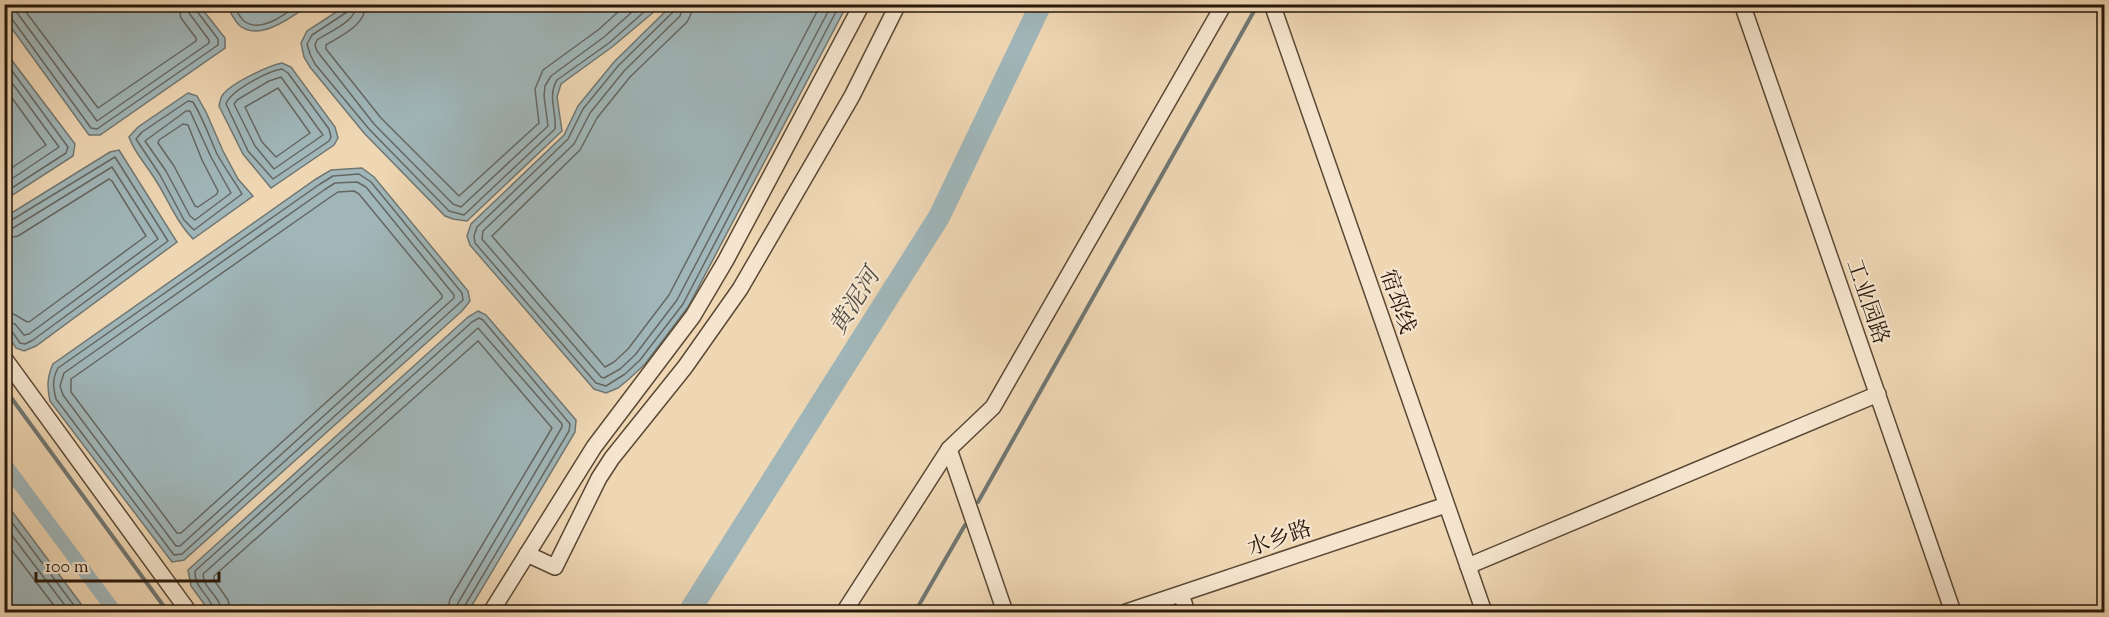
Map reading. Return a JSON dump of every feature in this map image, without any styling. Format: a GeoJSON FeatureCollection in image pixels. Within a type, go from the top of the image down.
{"type":"FeatureCollection","features":[{"type":"Feature","properties":{"kind":"street"},"geometry":{"type":"LineString","coordinates":[[491,612],[594,447],[693,316],[726,260],[862,4]]}},
{"type":"Feature","properties":{"kind":"street"},"geometry":{"type":"LineString","coordinates":[[527,554],[555,567],[599,478],[685,367],[740,289],[852,96],[898,4]]}},
{"type":"Feature","properties":{"kind":"street"},"geometry":{"type":"LineString","coordinates":[[844,612],[949,449],[993,407],[1224,4]]}},
{"type":"Feature","properties":{"kind":"street","name":"宿邳线"},"geometry":{"type":"LineString","coordinates":[[1272,4],[1484,612]]}},
{"type":"Feature","properties":{"kind":"street","name":"工业园路"},"geometry":{"type":"LineString","coordinates":[[1742,4],[1953,612]]}},
{"type":"Feature","properties":{"kind":"street"},"geometry":{"type":"LineString","coordinates":[[4,358],[189,612]]}},
{"type":"Feature","properties":{"kind":"street"},"geometry":{"type":"LineString","coordinates":[[1468,566],[1878,394]]}},
{"type":"Feature","properties":{"kind":"street"},"geometry":{"type":"LineString","coordinates":[[594,447],[612,459]]}},
{"type":"Feature","properties":{"kind":"street"},"geometry":{"type":"LineString","coordinates":[[949,449],[1005,612]]}},
{"type":"Feature","properties":{"kind":"street","name":"水乡路"},"geometry":{"type":"LineString","coordinates":[[1126,612],[1446,505]]}},
{"type":"Feature","properties":{"kind":"street"},"geometry":{"type":"LineString","coordinates":[[1181,594],[1187,612]]}},
{"type":"Feature","properties":{"kind":"water"},"geometry":{"type":"Polygon","coordinates":[[[673,4],[847,5],[688,307],[645,364],[618,388],[606,393],[594,389],[470,245],[467,236],[471,224],[564,135],[578,106],[614,62],[673,4]]]}},
{"type":"Feature","properties":{"kind":"water"},"geometry":{"type":"Polygon","coordinates":[[[4,5],[199,5],[225,38],[225,48],[100,135],[89,135],[5,19],[4,5]]]}},
{"type":"Feature","properties":{"kind":"water"},"geometry":{"type":"Polygon","coordinates":[[[226,5],[309,5],[276,26],[256,31],[247,30],[239,25],[226,5]]]}},
{"type":"Feature","properties":{"kind":"water"},"geometry":{"type":"Polygon","coordinates":[[[347,5],[662,5],[612,47],[561,84],[557,97],[562,131],[467,221],[445,216],[364,133],[304,57],[301,43],[307,31],[347,5]]]}},
{"type":"Feature","properties":{"kind":"water"},"geometry":{"type":"Polygon","coordinates":[[[4,50],[75,144],[73,156],[5,200],[4,50]]]}},
{"type":"Feature","properties":{"kind":"water"},"geometry":{"type":"Polygon","coordinates":[[[282,63],[291,67],[335,127],[338,138],[334,145],[271,188],[243,154],[219,106],[220,99],[232,86],[282,63]]]}},
{"type":"Feature","properties":{"kind":"water"},"geometry":{"type":"Polygon","coordinates":[[[188,93],[197,96],[238,179],[253,196],[193,239],[176,216],[129,137],[138,127],[188,93]]]}},
{"type":"Feature","properties":{"kind":"water"},"geometry":{"type":"Polygon","coordinates":[[[119,150],[177,242],[36,346],[24,351],[16,348],[5,331],[5,217],[110,152],[119,150]]]}},
{"type":"Feature","properties":{"kind":"water"},"geometry":{"type":"Polygon","coordinates":[[[362,168],[374,177],[468,291],[470,301],[462,311],[184,560],[172,562],[50,401],[48,382],[53,364],[316,179],[331,170],[362,168]]]}},
{"type":"Feature","properties":{"kind":"water"},"geometry":{"type":"Polygon","coordinates":[[[478,311],[486,315],[576,420],[575,432],[468,612],[210,612],[191,586],[188,570],[468,317],[478,311]]]}},
{"type":"Feature","properties":{"kind":"water"},"geometry":{"type":"Polygon","coordinates":[[[5,502],[87,612],[5,612],[5,502]]]}},
{"type":"Feature","properties":{"kind":"waterway","name":"黄泥河"},"geometry":{"type":"LineString","coordinates":[[689,612],[939,217],[1041,4]]}},
{"type":"Feature","properties":{"kind":"waterway"},"geometry":{"type":"LineString","coordinates":[[978,502],[1258,4]]}},
{"type":"Feature","properties":{"kind":"waterway"},"geometry":{"type":"LineString","coordinates":[[4,388],[168,612]]}},
{"type":"Feature","properties":{"kind":"waterway"},"geometry":{"type":"LineString","coordinates":[[4,463],[115,612]]}},
{"type":"Feature","properties":{"kind":"waterway"},"geometry":{"type":"LineString","coordinates":[[915,612],[965,525]]}}]}
